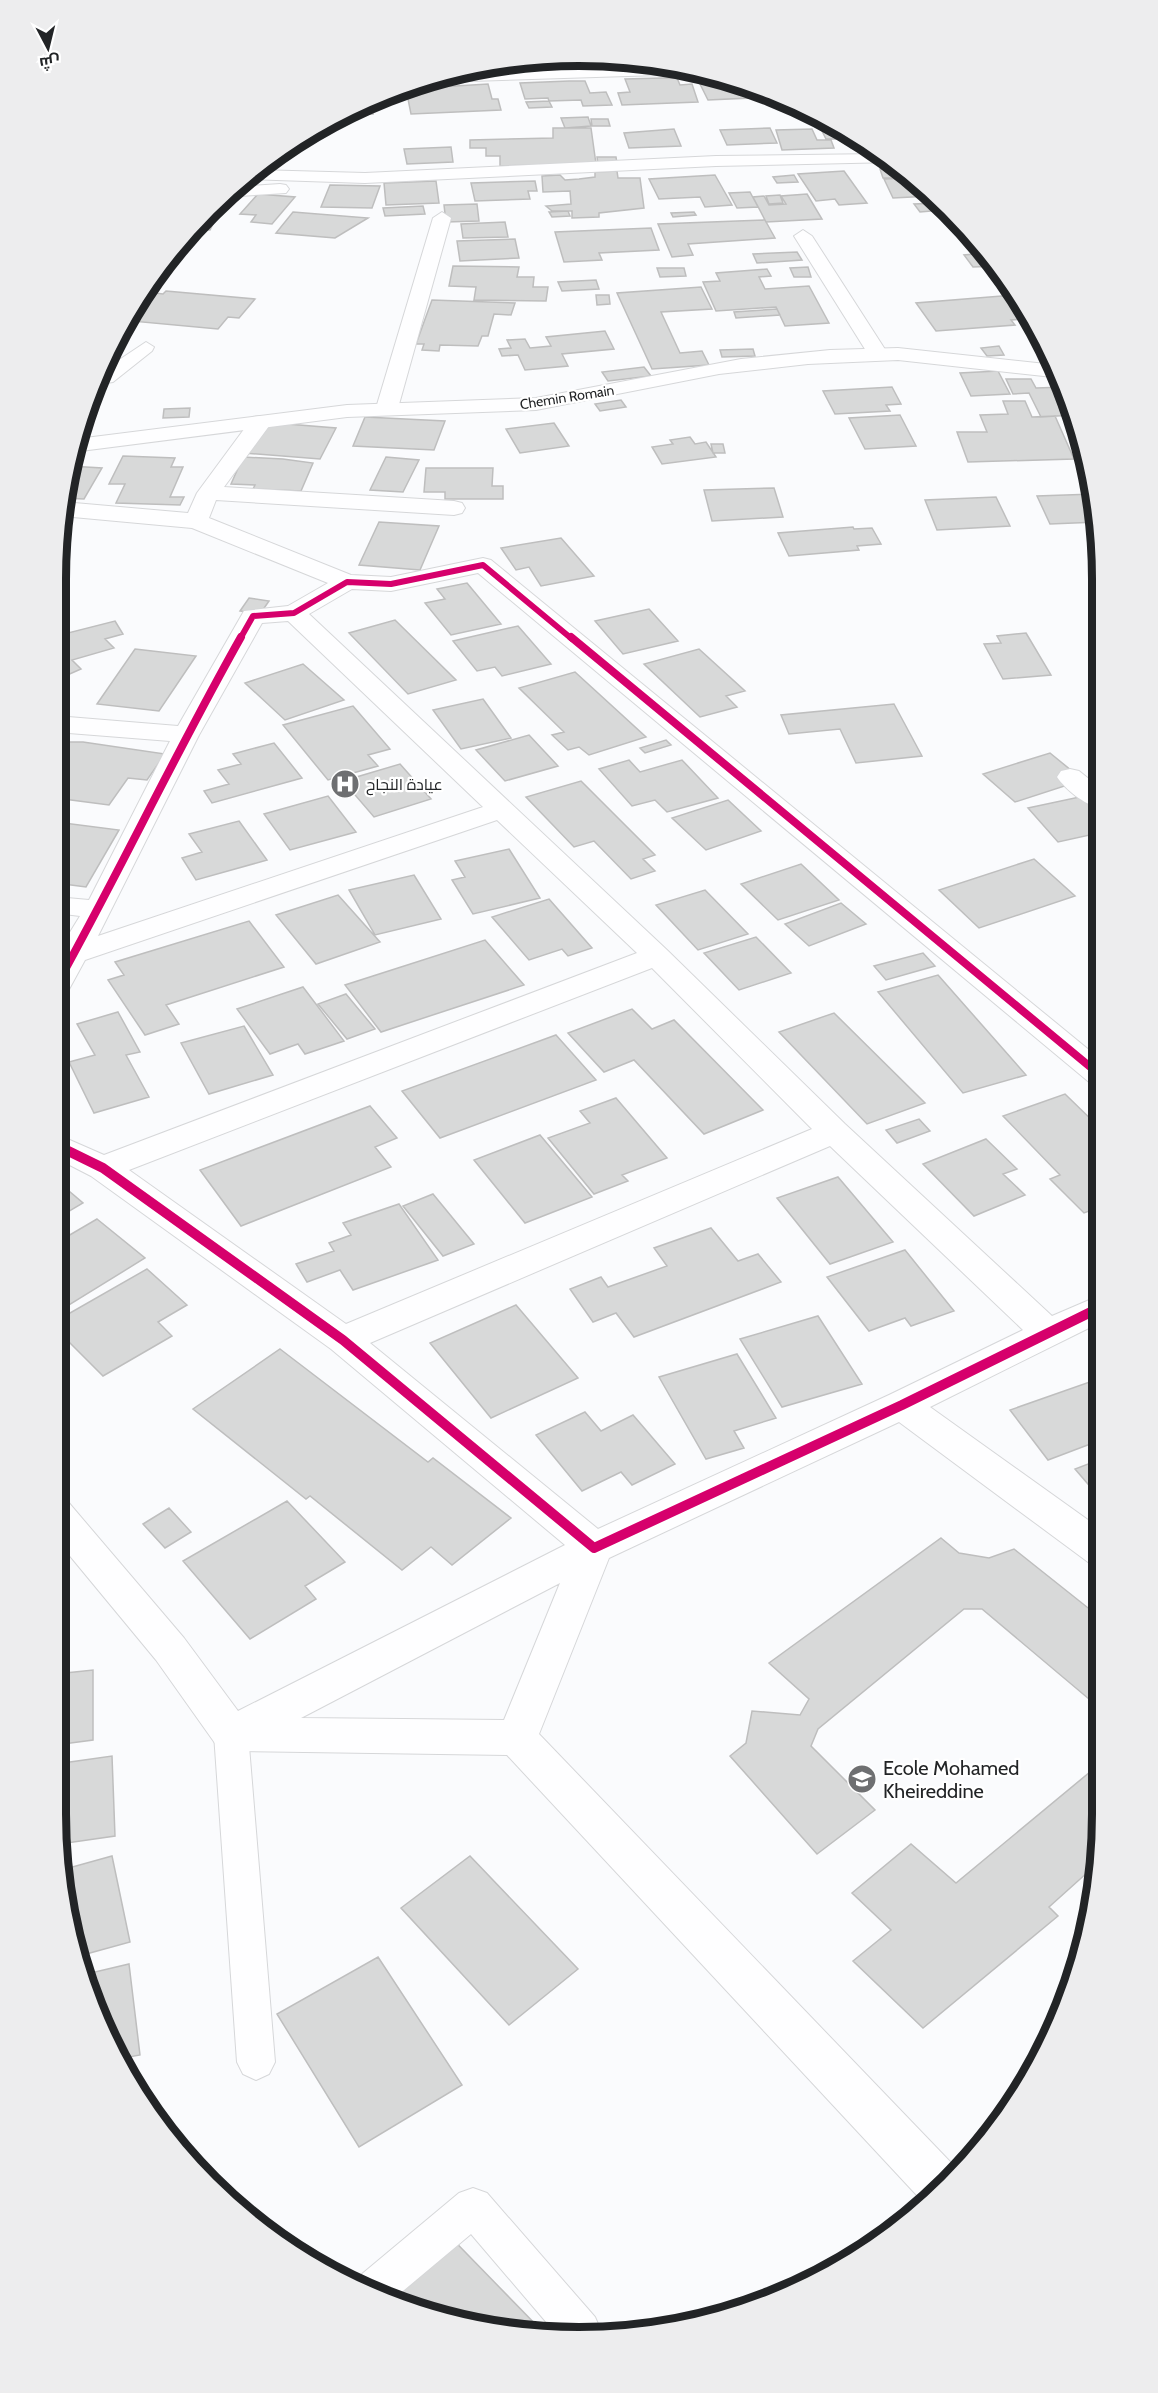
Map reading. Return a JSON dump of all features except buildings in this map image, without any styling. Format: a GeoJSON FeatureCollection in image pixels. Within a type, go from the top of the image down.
{"type":"FeatureCollection","features":[{"type":"Feature","properties":{"kind":"street"},"geometry":{"type":"LineString","coordinates":[[489,74],[616,67]]}},
{"type":"Feature","properties":{"kind":"street"},"geometry":{"type":"LineString","coordinates":[[243,191],[365,178],[716,161],[874,159]]}},
{"type":"Feature","properties":{"kind":"street"},"geometry":{"type":"LineString","coordinates":[[263,175],[365,178]]}},
{"type":"Feature","properties":{"kind":"street"},"geometry":{"type":"LineString","coordinates":[[387,408],[442,218]]}},
{"type":"Feature","properties":{"kind":"street"},"geometry":{"type":"LineString","coordinates":[[803,236],[878,354]]}},
{"type":"Feature","properties":{"kind":"street","name":"Chemin Romain"},"geometry":{"type":"LineString","coordinates":[[83,445],[138,441],[261,422],[387,408],[461,409],[536,404],[699,372],[804,358],[878,354],[931,357],[1047,371]]}},
{"type":"Feature","properties":{"kind":"street"},"geometry":{"type":"LineString","coordinates":[[196,521],[208,494],[261,422]]}},
{"type":"Feature","properties":{"kind":"street"},"geometry":{"type":"LineString","coordinates":[[208,494],[454,508]]}},
{"type":"Feature","properties":{"kind":"street"},"geometry":{"type":"LineString","coordinates":[[70,510],[196,521],[347,582],[391,584],[483,565],[1092,1068]]}},
{"type":"Feature","properties":{"kind":"street"},"geometry":{"type":"LineString","coordinates":[[66,965],[98,910],[186,735],[254,616],[294,613],[347,582]]}},
{"type":"Feature","properties":{"kind":"street"},"geometry":{"type":"LineString","coordinates":[[294,613],[657,956],[834,1132],[1047,1332]]}},
{"type":"Feature","properties":{"kind":"street"},"geometry":{"type":"LineString","coordinates":[[66,725],[186,735]]}},
{"type":"Feature","properties":{"kind":"street"},"geometry":{"type":"LineString","coordinates":[[1071,777],[1092,794]]}},
{"type":"Feature","properties":{"kind":"street"},"geometry":{"type":"LineString","coordinates":[[71,955],[503,809]]}},
{"type":"Feature","properties":{"kind":"street"},"geometry":{"type":"LineString","coordinates":[[66,906],[98,910]]}},
{"type":"Feature","properties":{"kind":"street"},"geometry":{"type":"LineString","coordinates":[[103,1168],[657,956]]}},
{"type":"Feature","properties":{"kind":"street"},"geometry":{"type":"LineString","coordinates":[[343,1340],[834,1132]]}},
{"type":"Feature","properties":{"kind":"street"},"geometry":{"type":"LineString","coordinates":[[66,1150],[103,1168],[343,1340],[594,1548]]}},
{"type":"Feature","properties":{"kind":"street"},"geometry":{"type":"LineString","coordinates":[[231,1734],[594,1548],[902,1405],[1092,1311]]}},
{"type":"Feature","properties":{"kind":"street"},"geometry":{"type":"LineString","coordinates":[[902,1405],[1092,1544]]}},
{"type":"Feature","properties":{"kind":"street"},"geometry":{"type":"LineString","coordinates":[[66,1525],[170,1649],[231,1734]]}},
{"type":"Feature","properties":{"kind":"street"},"geometry":{"type":"LineString","coordinates":[[517,1738],[594,1548]]}},
{"type":"Feature","properties":{"kind":"street"},"geometry":{"type":"LineString","coordinates":[[231,1734],[517,1738],[936,2182]]}},
{"type":"Feature","properties":{"kind":"lane"},"geometry":{"type":"LineString","coordinates":[[107,378],[146,347]]}},
{"type":"Feature","properties":{"kind":"lane"},"geometry":{"type":"LineString","coordinates":[[231,1734],[256,2062]]}},
{"type":"Feature","properties":{"kind":"lane"},"geometry":{"type":"LineString","coordinates":[[378,2286],[473,2207],[577,2327]]}},
{"type":"Feature","properties":{"kind":"cycle path"},"geometry":{"type":"LineString","coordinates":[[66,968],[98,910],[186,735],[253,616],[294,613],[347,582],[391,584],[483,565],[1092,1068]]}},
{"type":"Feature","properties":{"kind":"cycle path"},"geometry":{"type":"LineString","coordinates":[[66,1150],[103,1168],[343,1340],[594,1548],[902,1405],[1092,1311]]}},
{"type":"Feature","properties":{"kind":"place","name":"عيادة النجاح"},"geometry":{"type":"Point","coordinates":[345,784]}},
{"type":"Feature","properties":{"kind":"place","name":"Ecole Mohamed Kheireddine"},"geometry":{"type":"Point","coordinates":[862,1779]}}]}
